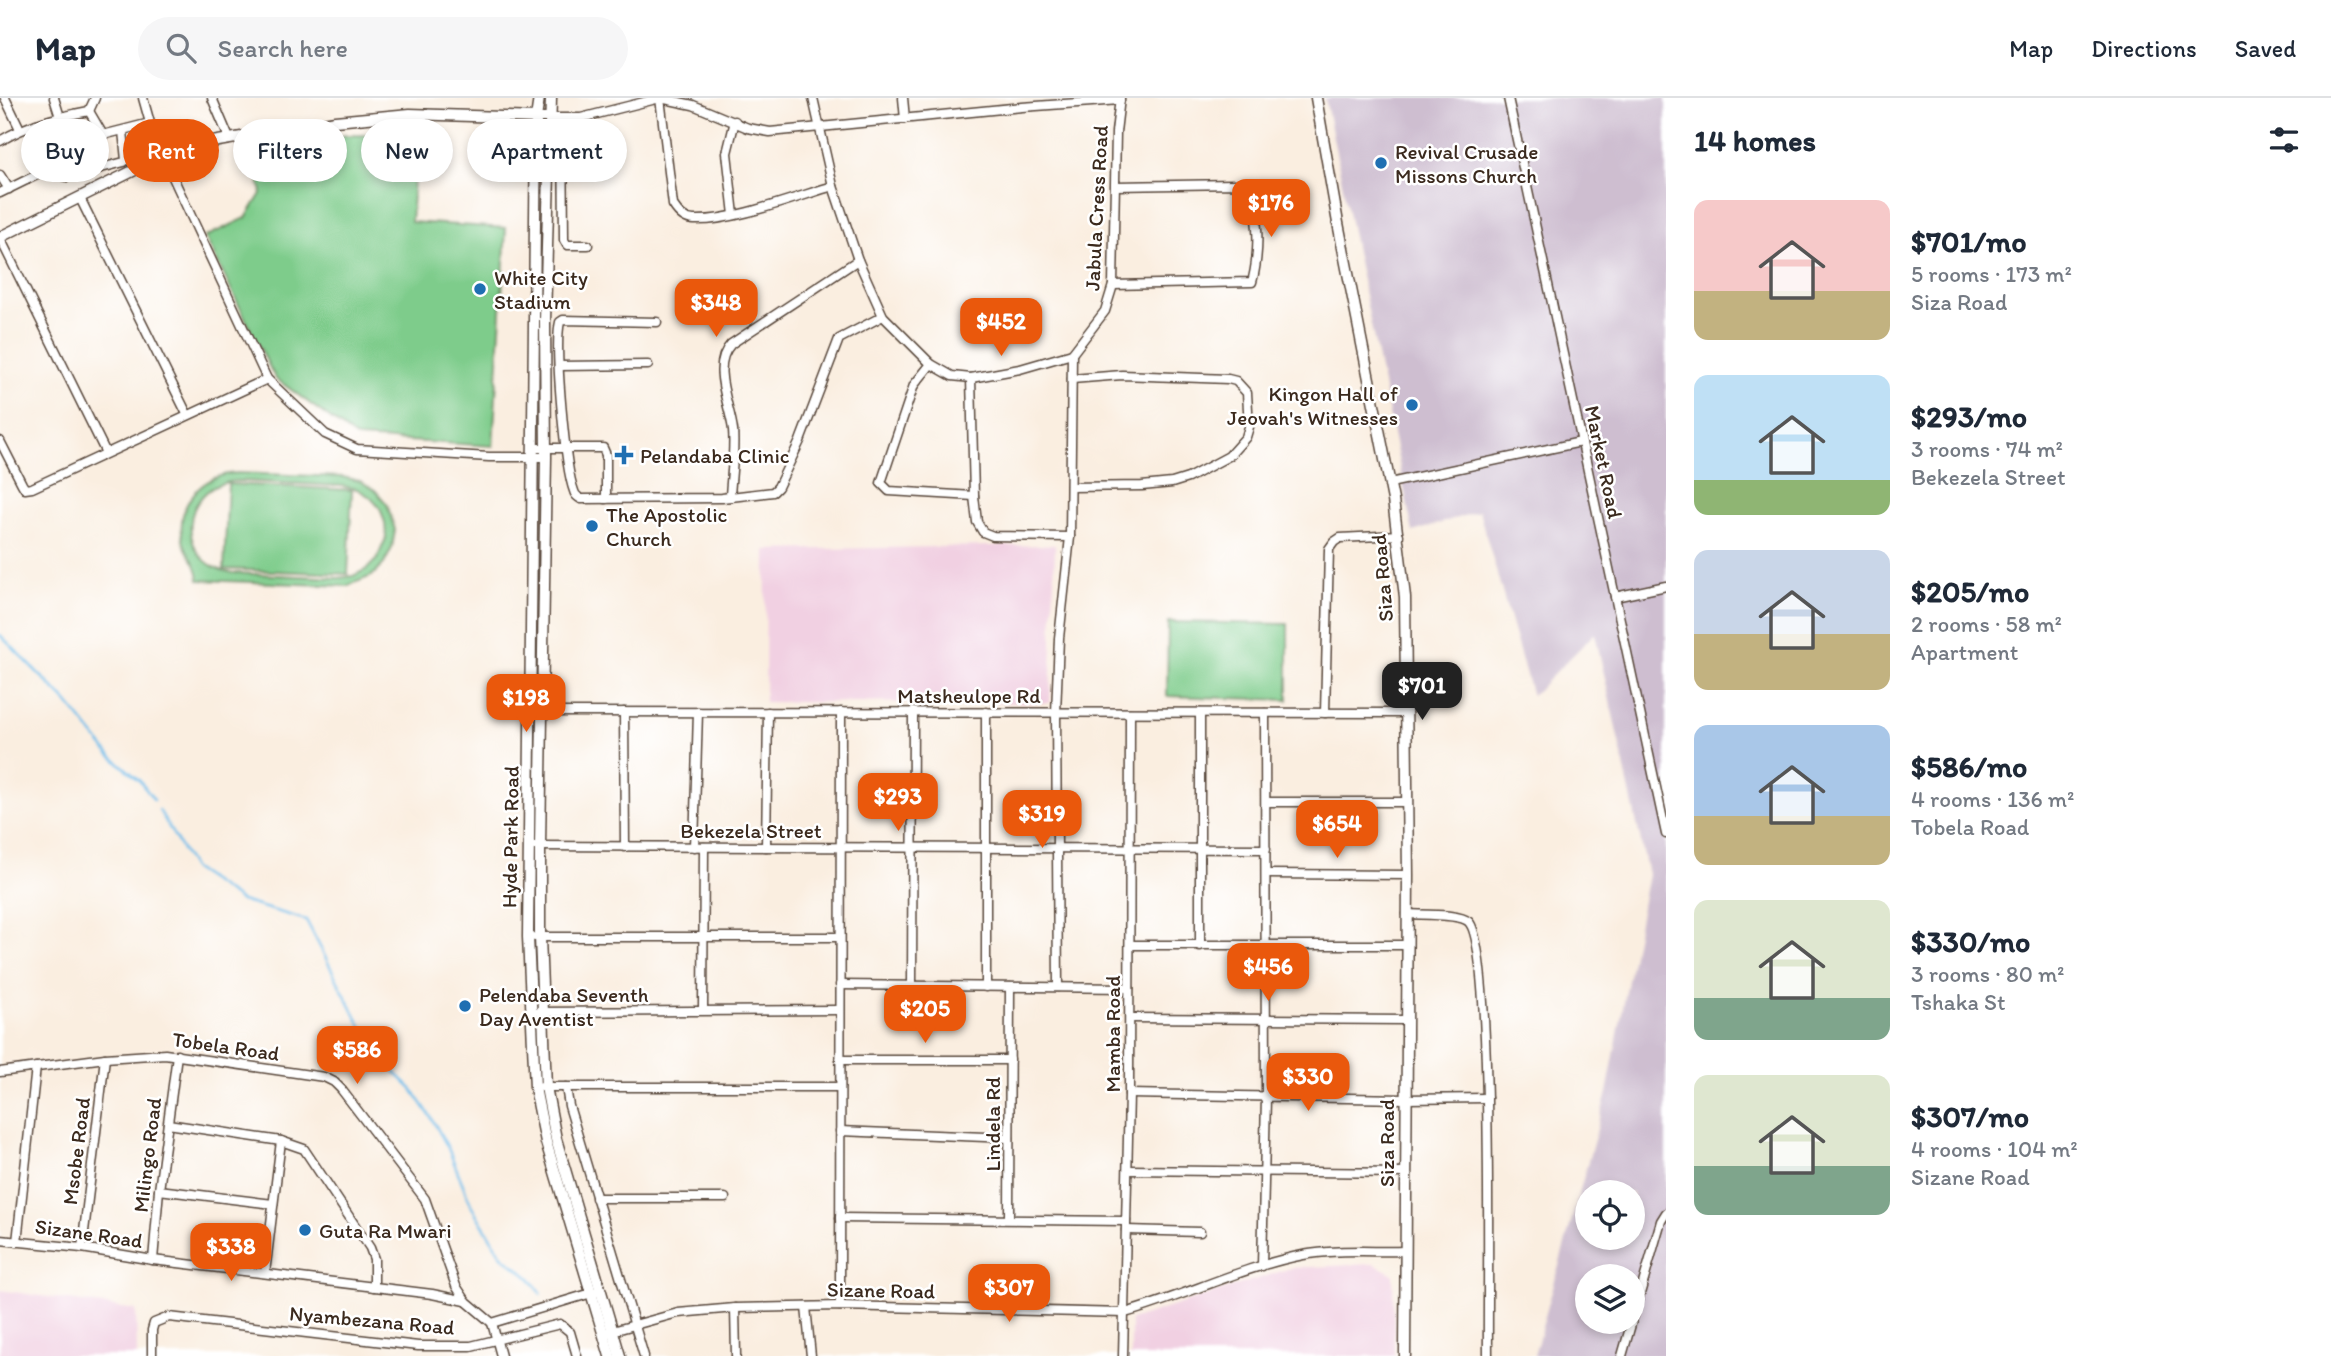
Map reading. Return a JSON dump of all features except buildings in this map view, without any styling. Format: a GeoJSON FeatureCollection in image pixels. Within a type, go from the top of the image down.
{"type":"FeatureCollection","features":[{"type":"Feature","properties":{"kind":"street"},"geometry":{"type":"LineString","coordinates":[[0,141],[20,129],[5,98]]}},
{"type":"Feature","properties":{"kind":"street"},"geometry":{"type":"LineString","coordinates":[[54,98],[60,117]]}},
{"type":"Feature","properties":{"kind":"street"},"geometry":{"type":"LineString","coordinates":[[89,111],[95,98]]}},
{"type":"Feature","properties":{"kind":"street"},"geometry":{"type":"LineString","coordinates":[[143,98],[149,119]]}},
{"type":"Feature","properties":{"kind":"street"},"geometry":{"type":"LineString","coordinates":[[212,98],[229,138]]}},
{"type":"Feature","properties":{"kind":"street","name":"Hyde Park Road"},"geometry":{"type":"LineString","coordinates":[[537,712],[533,453],[536,118],[539,98]]}},
{"type":"Feature","properties":{"kind":"street","name":"Hyde Park Road"},"geometry":{"type":"LineString","coordinates":[[549,119],[551,98]]}},
{"type":"Feature","properties":{"kind":"street"},"geometry":{"type":"LineString","coordinates":[[660,98],[673,205],[677,212],[687,219],[734,215],[833,186]]}},
{"type":"Feature","properties":{"kind":"street"},"geometry":{"type":"LineString","coordinates":[[572,119],[660,98],[692,105],[759,132],[905,119],[1022,103],[1120,99]]}},
{"type":"Feature","properties":{"kind":"street"},"geometry":{"type":"LineString","coordinates":[[813,98],[833,186],[858,260],[883,316],[931,363],[952,376],[971,378],[1020,369],[1072,354],[1070,537],[1059,638],[1056,713],[1058,988]]}},
{"type":"Feature","properties":{"kind":"street"},"geometry":{"type":"LineString","coordinates":[[904,98],[905,119]]}},
{"type":"Feature","properties":{"kind":"street","name":"Siza Road"},"geometry":{"type":"LineString","coordinates":[[1316,98],[1390,482],[1405,597],[1408,875],[1405,1356]]}},
{"type":"Feature","properties":{"kind":"street","name":"Market Road"},"geometry":{"type":"LineString","coordinates":[[1508,98],[1666,834]]}},
{"type":"Feature","properties":{"kind":"street","name":"Jabula Cress Road"},"geometry":{"type":"LineString","coordinates":[[1072,354],[1105,312],[1113,285],[1116,132],[1120,99]]}},
{"type":"Feature","properties":{"kind":"street"},"geometry":{"type":"LineString","coordinates":[[53,119],[89,111]]}},
{"type":"Feature","properties":{"kind":"street"},"geometry":{"type":"LineString","coordinates":[[89,111],[103,135],[123,131]]}},
{"type":"Feature","properties":{"kind":"street"},"geometry":{"type":"LineString","coordinates":[[219,140],[335,121],[410,114],[542,119]]}},
{"type":"Feature","properties":{"kind":"street"},"geometry":{"type":"LineString","coordinates":[[734,215],[727,153],[735,121]]}},
{"type":"Feature","properties":{"kind":"street"},"geometry":{"type":"LineString","coordinates":[[0,174],[4,191],[23,182]]}},
{"type":"Feature","properties":{"kind":"street"},"geometry":{"type":"LineString","coordinates":[[106,453],[0,237],[123,176]]}},
{"type":"Feature","properties":{"kind":"street"},"geometry":{"type":"LineString","coordinates":[[175,182],[267,379],[325,434],[357,449],[489,457],[546,453],[566,447],[603,448],[606,455],[606,499]]}},
{"type":"Feature","properties":{"kind":"street","name":"Hyde Park Road"},"geometry":{"type":"LineString","coordinates":[[548,182],[546,453],[535,846],[528,937],[530,1012],[535,1087],[546,1142],[590,1293],[620,1356]]}},
{"type":"Feature","properties":{"kind":"street"},"geometry":{"type":"LineString","coordinates":[[564,182],[564,240],[567,245],[588,245]]}},
{"type":"Feature","properties":{"kind":"street"},"geometry":{"type":"LineString","coordinates":[[1113,285],[1252,282],[1257,251],[1256,216],[1253,204],[1241,186],[1116,186]]}},
{"type":"Feature","properties":{"kind":"street"},"geometry":{"type":"LineString","coordinates":[[80,198],[187,414]]}},
{"type":"Feature","properties":{"kind":"street"},"geometry":{"type":"LineString","coordinates":[[730,497],[733,431],[722,369],[724,351],[858,260]]}},
{"type":"Feature","properties":{"kind":"street"},"geometry":{"type":"LineString","coordinates":[[657,323],[563,320],[558,326],[566,447],[574,492],[581,499],[768,494],[778,487],[800,440],[839,339],[883,316]]}},
{"type":"Feature","properties":{"kind":"street"},"geometry":{"type":"LineString","coordinates":[[931,363],[914,385],[881,483],[889,491],[974,496]]}},
{"type":"Feature","properties":{"kind":"street"},"geometry":{"type":"LineString","coordinates":[[559,366],[649,365]]}},
{"type":"Feature","properties":{"kind":"street"},"geometry":{"type":"LineString","coordinates":[[1071,487],[1142,486],[1179,481],[1229,456],[1246,437],[1249,427],[1247,393],[1236,381],[1122,375],[1072,379]]}},
{"type":"Feature","properties":{"kind":"street"},"geometry":{"type":"LineString","coordinates":[[971,378],[974,496],[977,522],[983,532],[993,536],[1070,537]]}},
{"type":"Feature","properties":{"kind":"street"},"geometry":{"type":"LineString","coordinates":[[0,441],[25,489],[32,488],[267,379]]}},
{"type":"Feature","properties":{"kind":"street"},"geometry":{"type":"LineString","coordinates":[[1390,482],[1581,442]]}},
{"type":"Feature","properties":{"kind":"street"},"geometry":{"type":"LineString","coordinates":[[1325,713],[1329,549],[1334,542],[1344,537],[1399,535]]}},
{"type":"Feature","properties":{"kind":"street"},"geometry":{"type":"LineString","coordinates":[[1615,597],[1666,586]]}},
{"type":"Feature","properties":{"kind":"street","name":"Matsheulope Rd"},"geometry":{"type":"LineString","coordinates":[[537,712],[1407,713]]}},
{"type":"Feature","properties":{"kind":"street"},"geometry":{"type":"LineString","coordinates":[[624,712],[625,847]]}},
{"type":"Feature","properties":{"kind":"street"},"geometry":{"type":"LineString","coordinates":[[694,847],[698,712]]}},
{"type":"Feature","properties":{"kind":"street"},"geometry":{"type":"LineString","coordinates":[[766,847],[768,712]]}},
{"type":"Feature","properties":{"kind":"street"},"geometry":{"type":"LineString","coordinates":[[840,1306],[841,712]]}},
{"type":"Feature","properties":{"kind":"street"},"geometry":{"type":"LineString","coordinates":[[912,986],[913,712]]}},
{"type":"Feature","properties":{"kind":"street"},"geometry":{"type":"LineString","coordinates":[[986,712],[986,987]]}},
{"type":"Feature","properties":{"kind":"street","name":"Mamba Road"},"geometry":{"type":"LineString","coordinates":[[1123,1356],[1130,1018],[1130,713]]}},
{"type":"Feature","properties":{"kind":"street"},"geometry":{"type":"LineString","coordinates":[[1200,713],[1200,946]]}},
{"type":"Feature","properties":{"kind":"street"},"geometry":{"type":"LineString","coordinates":[[1262,1266],[1266,1098],[1265,713]]}},
{"type":"Feature","properties":{"kind":"street"},"geometry":{"type":"LineString","coordinates":[[1266,802],[1406,802]]}},
{"type":"Feature","properties":{"kind":"street","name":"Hyde Park Road"},"geometry":{"type":"LineString","coordinates":[[535,846],[546,1087],[556,1139],[601,1290],[610,1356]]}},
{"type":"Feature","properties":{"kind":"street","name":"Bekezela Street"},"geometry":{"type":"LineString","coordinates":[[535,846],[1266,849]]}},
{"type":"Feature","properties":{"kind":"street"},"geometry":{"type":"LineString","coordinates":[[703,1010],[704,847]]}},
{"type":"Feature","properties":{"kind":"street"},"geometry":{"type":"LineString","coordinates":[[1266,874],[1408,875]]}},
{"type":"Feature","properties":{"kind":"street"},"geometry":{"type":"LineString","coordinates":[[1407,914],[1460,917],[1468,921],[1473,927],[1482,976],[1487,1098],[1488,1356]]}},
{"type":"Feature","properties":{"kind":"street"},"geometry":{"type":"LineString","coordinates":[[528,937],[841,937]]}},
{"type":"Feature","properties":{"kind":"street"},"geometry":{"type":"LineString","coordinates":[[1130,945],[1406,945]]}},
{"type":"Feature","properties":{"kind":"street"},"geometry":{"type":"LineString","coordinates":[[840,985],[1129,988]]}},
{"type":"Feature","properties":{"kind":"street","name":"Lindela Rd"},"geometry":{"type":"LineString","coordinates":[[1009,1218],[1010,987]]}},
{"type":"Feature","properties":{"kind":"street"},"geometry":{"type":"LineString","coordinates":[[530,1012],[840,1010]]}},
{"type":"Feature","properties":{"kind":"street"},"geometry":{"type":"LineString","coordinates":[[1130,1018],[1406,1020]]}},
{"type":"Feature","properties":{"kind":"street","name":"Tobela Road"},"geometry":{"type":"LineString","coordinates":[[0,1072],[105,1058],[177,1055],[324,1077],[334,1082],[425,1199],[431,1210],[450,1273],[466,1301],[492,1323]]}},
{"type":"Feature","properties":{"kind":"street","name":"Milingo Road"},"geometry":{"type":"LineString","coordinates":[[153,1260],[159,1190],[177,1055]]}},
{"type":"Feature","properties":{"kind":"street","name":"Msobe Road"},"geometry":{"type":"LineString","coordinates":[[82,1248],[105,1058]]}},
{"type":"Feature","properties":{"kind":"street"},"geometry":{"type":"LineString","coordinates":[[840,1060],[1010,1060]]}},
{"type":"Feature","properties":{"kind":"street"},"geometry":{"type":"LineString","coordinates":[[17,1242],[36,1067]]}},
{"type":"Feature","properties":{"kind":"street"},"geometry":{"type":"LineString","coordinates":[[535,1087],[840,1087]]}},
{"type":"Feature","properties":{"kind":"street"},"geometry":{"type":"LineString","coordinates":[[566,1087],[569,1106],[644,1356]]}},
{"type":"Feature","properties":{"kind":"street"},"geometry":{"type":"LineString","coordinates":[[1129,1094],[1266,1098],[1487,1098]]}},
{"type":"Feature","properties":{"kind":"street"},"geometry":{"type":"LineString","coordinates":[[167,1124],[281,1141],[304,1149],[370,1248],[374,1287]]}},
{"type":"Feature","properties":{"kind":"street"},"geometry":{"type":"LineString","coordinates":[[840,1132],[1009,1138]]}},
{"type":"Feature","properties":{"kind":"street"},"geometry":{"type":"LineString","coordinates":[[265,1273],[281,1141]]}},
{"type":"Feature","properties":{"kind":"street"},"geometry":{"type":"LineString","coordinates":[[1128,1170],[1406,1173]]}},
{"type":"Feature","properties":{"kind":"street"},"geometry":{"type":"LineString","coordinates":[[159,1190],[273,1204]]}},
{"type":"Feature","properties":{"kind":"street"},"geometry":{"type":"LineString","coordinates":[[596,1198],[725,1198]]}},
{"type":"Feature","properties":{"kind":"street"},"geometry":{"type":"LineString","coordinates":[[1645,1276],[1661,1221],[1666,1213]]}},
{"type":"Feature","properties":{"kind":"street"},"geometry":{"type":"LineString","coordinates":[[840,1218],[1009,1218],[1200,1232]]}},
{"type":"Feature","properties":{"kind":"street","name":"Sizane Road"},"geometry":{"type":"LineString","coordinates":[[0,1240],[82,1248],[153,1260],[432,1294],[466,1301]]}},
{"type":"Feature","properties":{"kind":"street","name":"Sizane Road"},"geometry":{"type":"LineString","coordinates":[[607,1332],[678,1313],[734,1308],[840,1306],[1125,1312],[1158,1304],[1262,1266],[1317,1253],[1405,1251]]}},
{"type":"Feature","properties":{"kind":"street"},"geometry":{"type":"LineString","coordinates":[[501,1356],[492,1323],[601,1290]]}},
{"type":"Feature","properties":{"kind":"street"},"geometry":{"type":"LineString","coordinates":[[806,1307],[811,1356]]}},
{"type":"Feature","properties":{"kind":"street"},"geometry":{"type":"LineString","coordinates":[[734,1308],[736,1356]]}},
{"type":"Feature","properties":{"kind":"street","name":"Nyambezana Road"},"geometry":{"type":"LineString","coordinates":[[152,1356],[154,1323],[169,1317],[418,1346],[471,1346],[560,1324],[570,1332],[577,1356]]}},
{"type":"Feature","properties":{"kind":"street"},"geometry":{"type":"LineString","coordinates":[[1622,1356],[1628,1334]]}},
{"type":"Feature","properties":{"kind":"street"},"geometry":{"type":"LineString","coordinates":[[418,1346],[421,1356]]}},
{"type":"Feature","properties":{"kind":"shaded area"},"geometry":{"type":"Polygon","coordinates":[[[1325,98],[1666,98],[1666,1356],[1534,1356],[1575,1208],[1575,1250],[1645,1250],[1645,1180],[1583,1180],[1607,1093],[1648,874],[1595,633],[1532,696],[1479,511],[1413,532],[1325,98]]]}},
{"type":"Feature","properties":{"kind":"shaded area"},"geometry":{"type":"Polygon","coordinates":[[[1055,545],[1050,703],[765,702],[766,550],[1055,545]]]}},
{"type":"Feature","properties":{"kind":"shaded area"},"geometry":{"type":"Polygon","coordinates":[[[1374,1264],[1393,1274],[1394,1356],[1131,1356],[1131,1320],[1291,1268],[1374,1264]]]}},
{"type":"Feature","properties":{"kind":"shaded area"},"geometry":{"type":"Polygon","coordinates":[[[0,1290],[136,1310],[137,1356],[0,1356],[0,1290]]]}},
{"type":"Feature","properties":{"kind":"green space","name":"White City Stadium"},"geometry":{"type":"Polygon","coordinates":[[[347,135],[361,135],[361,182],[414,182],[411,222],[506,228],[493,446],[357,438],[275,378],[205,237],[246,218],[262,192],[259,182],[347,182],[347,135]]]}},
{"type":"Feature","properties":{"kind":"green space"},"geometry":{"type":"Polygon","coordinates":[[[238,473],[343,477],[360,481],[375,490],[387,504],[395,530],[392,548],[384,564],[372,576],[347,586],[199,580],[197,568],[183,540],[183,514],[194,493],[203,485],[225,475],[238,473]],[[238,481],[218,485],[203,495],[194,509],[191,525],[193,541],[201,556],[214,567],[234,573],[338,578],[353,576],[367,569],[377,559],[386,538],[385,523],[380,508],[370,497],[357,489],[238,481]]]}},
{"type":"Feature","properties":{"kind":"green space"},"geometry":{"type":"Polygon","coordinates":[[[228,484],[352,490],[348,574],[224,569],[228,484]]]}},
{"type":"Feature","properties":{"kind":"green space"},"geometry":{"type":"Polygon","coordinates":[[[1168,622],[1288,624],[1288,700],[1167,696],[1168,622]]]}},
{"type":"Feature","properties":{"kind":"waterway"},"geometry":{"type":"LineString","coordinates":[[0,635],[67,702],[109,754],[139,780],[154,800]]}},
{"type":"Feature","properties":{"kind":"waterway"},"geometry":{"type":"LineString","coordinates":[[159,810],[193,869],[241,901],[306,920],[375,1053],[412,1089],[431,1117],[448,1148],[472,1207],[502,1256],[530,1278],[541,1294]]}},
{"type":"Feature","properties":{"kind":"place","name":"Revival Crusade Missons Church"},"geometry":{"type":"Point","coordinates":[1381,163]}},
{"type":"Feature","properties":{"kind":"place","name":"White City Stadium"},"geometry":{"type":"Point","coordinates":[480,289]}},
{"type":"Feature","properties":{"kind":"place","name":"Kingon Hall of Jeovah's Witnesses"},"geometry":{"type":"Point","coordinates":[1412,405]}},
{"type":"Feature","properties":{"kind":"place","name":"Pelandaba Clinic"},"geometry":{"type":"Point","coordinates":[624,455]}},
{"type":"Feature","properties":{"kind":"place","name":"The Apostolic Church"},"geometry":{"type":"Point","coordinates":[592,526]}},
{"type":"Feature","properties":{"kind":"place","name":"Pelendaba Seventh Day Aventist"},"geometry":{"type":"Point","coordinates":[465,1006]}},
{"type":"Feature","properties":{"kind":"place","name":"Guta Ra Mwari"},"geometry":{"type":"Point","coordinates":[305,1230]}}]}
